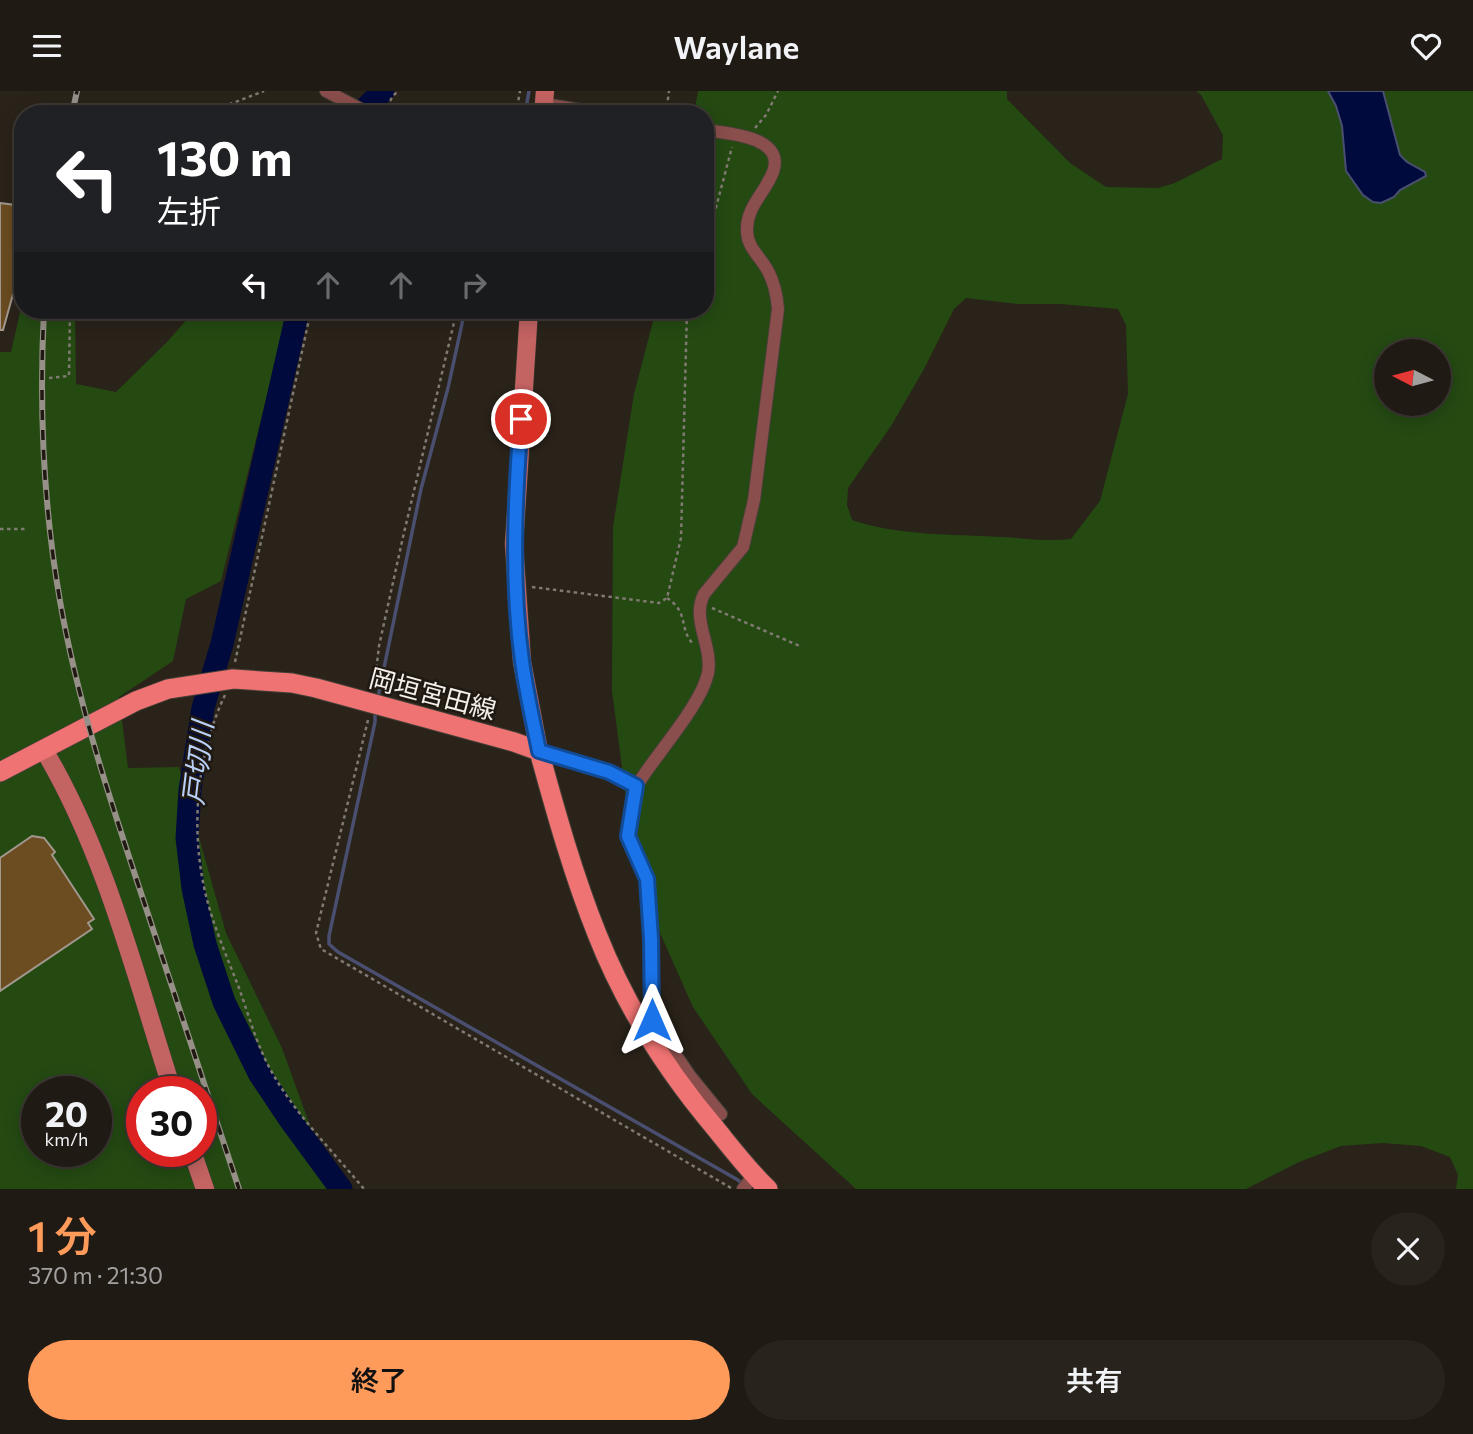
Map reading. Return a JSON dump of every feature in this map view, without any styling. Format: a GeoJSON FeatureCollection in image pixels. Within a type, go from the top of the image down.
{"type":"FeatureCollection","features":[{"type":"Feature","properties":{"kind":"main road","name":"岡垣宮田線"},"geometry":{"type":"LineString","coordinates":[[0,772],[136,701],[168,689],[229,679],[292,683],[539,751]]}},
{"type":"Feature","properties":{"kind":"main road"},"geometry":{"type":"LineString","coordinates":[[539,751],[578,883],[624,993],[666,1065],[755,1184]]}},
{"type":"Feature","properties":{"kind":"street"},"geometry":{"type":"LineString","coordinates":[[326,91],[353,105]]}},
{"type":"Feature","properties":{"kind":"street"},"geometry":{"type":"LineString","coordinates":[[714,131],[748,136],[760,141],[773,156],[774,171],[753,204],[746,228],[748,244],[769,272],[776,291],[778,309],[754,500],[743,547],[699,603],[700,625],[709,660],[708,672],[701,694],[636,786],[628,836],[647,879],[652,1020],[690,1076],[722,1114]]}},
{"type":"Feature","properties":{"kind":"street"},"geometry":{"type":"LineString","coordinates":[[528,319],[515,501],[515,586],[522,662],[539,751],[609,772],[636,786]]}},
{"type":"Feature","properties":{"kind":"street"},"geometry":{"type":"LineString","coordinates":[[44,750],[83,824],[99,864],[168,1076]]}},
{"type":"Feature","properties":{"kind":"street"},"geometry":{"type":"LineString","coordinates":[[197,1167],[205,1189]]}},
{"type":"Feature","properties":{"kind":"path"},"geometry":{"type":"LineString","coordinates":[[229,105],[264,91]]}},
{"type":"Feature","properties":{"kind":"path"},"geometry":{"type":"LineString","coordinates":[[748,136],[766,115],[778,91]]}},
{"type":"Feature","properties":{"kind":"path"},"geometry":{"type":"LineString","coordinates":[[714,217],[732,153],[732,134]]}},
{"type":"Feature","properties":{"kind":"path"},"geometry":{"type":"LineString","coordinates":[[49,378],[69,376],[70,319]]}},
{"type":"Feature","properties":{"kind":"path"},"geometry":{"type":"LineString","coordinates":[[309,319],[229,679],[208,747],[196,818],[203,884],[266,1062],[296,1107],[364,1189]]}},
{"type":"Feature","properties":{"kind":"path"},"geometry":{"type":"LineString","coordinates":[[455,319],[384,622],[372,703],[317,933],[321,949],[733,1189]]}},
{"type":"Feature","properties":{"kind":"path"},"geometry":{"type":"LineString","coordinates":[[515,586],[659,603],[667,598],[681,538],[687,319]]}},
{"type":"Feature","properties":{"kind":"path"},"geometry":{"type":"LineString","coordinates":[[0,529],[26,529]]}},
{"type":"Feature","properties":{"kind":"path"},"geometry":{"type":"LineString","coordinates":[[667,598],[678,606],[689,640],[709,660]]}},
{"type":"Feature","properties":{"kind":"path"},"geometry":{"type":"LineString","coordinates":[[699,603],[802,647]]}},
{"type":"Feature","properties":{"kind":"green space"},"geometry":{"type":"Polygon","coordinates":[[[698,91],[1007,91],[1007,99],[1070,163],[1106,187],[1158,188],[1175,183],[1222,159],[1223,135],[1201,95],[1196,91],[1328,91],[1340,119],[1346,171],[1394,197],[1400,190],[1426,175],[1400,155],[1383,91],[1473,91],[1473,1189],[1456,1189],[1458,1175],[1450,1157],[1421,1146],[1383,1143],[1341,1146],[1299,1162],[1246,1189],[856,1189],[752,1094],[693,1007],[648,906],[628,812],[612,691],[613,527],[634,394],[654,319],[714,319],[714,105],[696,105],[698,91]],[[966,298],[954,309],[891,426],[848,488],[847,505],[852,520],[888,529],[926,533],[1071,539],[1100,501],[1128,394],[1126,325],[1118,309],[1018,304],[966,298]]]}},
{"type":"Feature","properties":{"kind":"green space"},"geometry":{"type":"Polygon","coordinates":[[[18,319],[75,319],[76,384],[116,392],[187,319],[286,319],[221,581],[186,599],[173,661],[119,697],[128,768],[179,767],[226,933],[282,1048],[323,1162],[328,1189],[0,1189],[0,352],[11,352],[18,319]]]}},
{"type":"Feature","properties":{"kind":"shaded area"},"geometry":{"type":"Polygon","coordinates":[[[1328,91],[1383,91],[1400,155],[1425,172],[1426,176],[1381,203],[1373,202],[1363,195],[1346,171],[1342,126],[1328,91]]]}},
{"type":"Feature","properties":{"kind":"building"},"geometry":{"type":"Polygon","coordinates":[[[0,203],[14,205],[14,291],[3,330],[0,330],[0,203]]]}},
{"type":"Feature","properties":{"kind":"building"},"geometry":{"type":"Polygon","coordinates":[[[32,836],[44,838],[55,852],[52,855],[94,919],[88,923],[92,929],[0,991],[0,858],[32,836]]]}},
{"type":"Feature","properties":{"kind":"waterway","name":"戸切川"},"geometry":{"type":"LineString","coordinates":[[369,105],[383,91]]}},
{"type":"Feature","properties":{"kind":"waterway"},"geometry":{"type":"LineString","coordinates":[[527,105],[529,91]]}},
{"type":"Feature","properties":{"kind":"waterway","name":"戸切川"},"geometry":{"type":"LineString","coordinates":[[296,319],[222,644],[203,708],[190,790],[187,838],[193,888],[205,944],[224,1002],[259,1073],[341,1189]]}},
{"type":"Feature","properties":{"kind":"waterway"},"geometry":{"type":"LineString","coordinates":[[378,697],[421,489],[463,319]]}},
{"type":"Feature","properties":{"kind":"waterway"},"geometry":{"type":"LineString","coordinates":[[375,712],[329,944],[338,952],[743,1185]]}},
{"type":"Feature","properties":{"kind":"railway"},"geometry":{"type":"LineString","coordinates":[[74,105],[77,91]]}},
{"type":"Feature","properties":{"kind":"railway"},"geometry":{"type":"LineString","coordinates":[[44,319],[42,419],[46,492],[54,565],[67,639],[108,790],[239,1189]]}},
{"type":"Feature","properties":{"kind":"route"},"geometry":{"type":"LineString","coordinates":[[521,419],[515,501],[515,586],[522,662],[539,751],[609,772],[636,786],[628,836],[647,879],[652,1020]]}}]}
